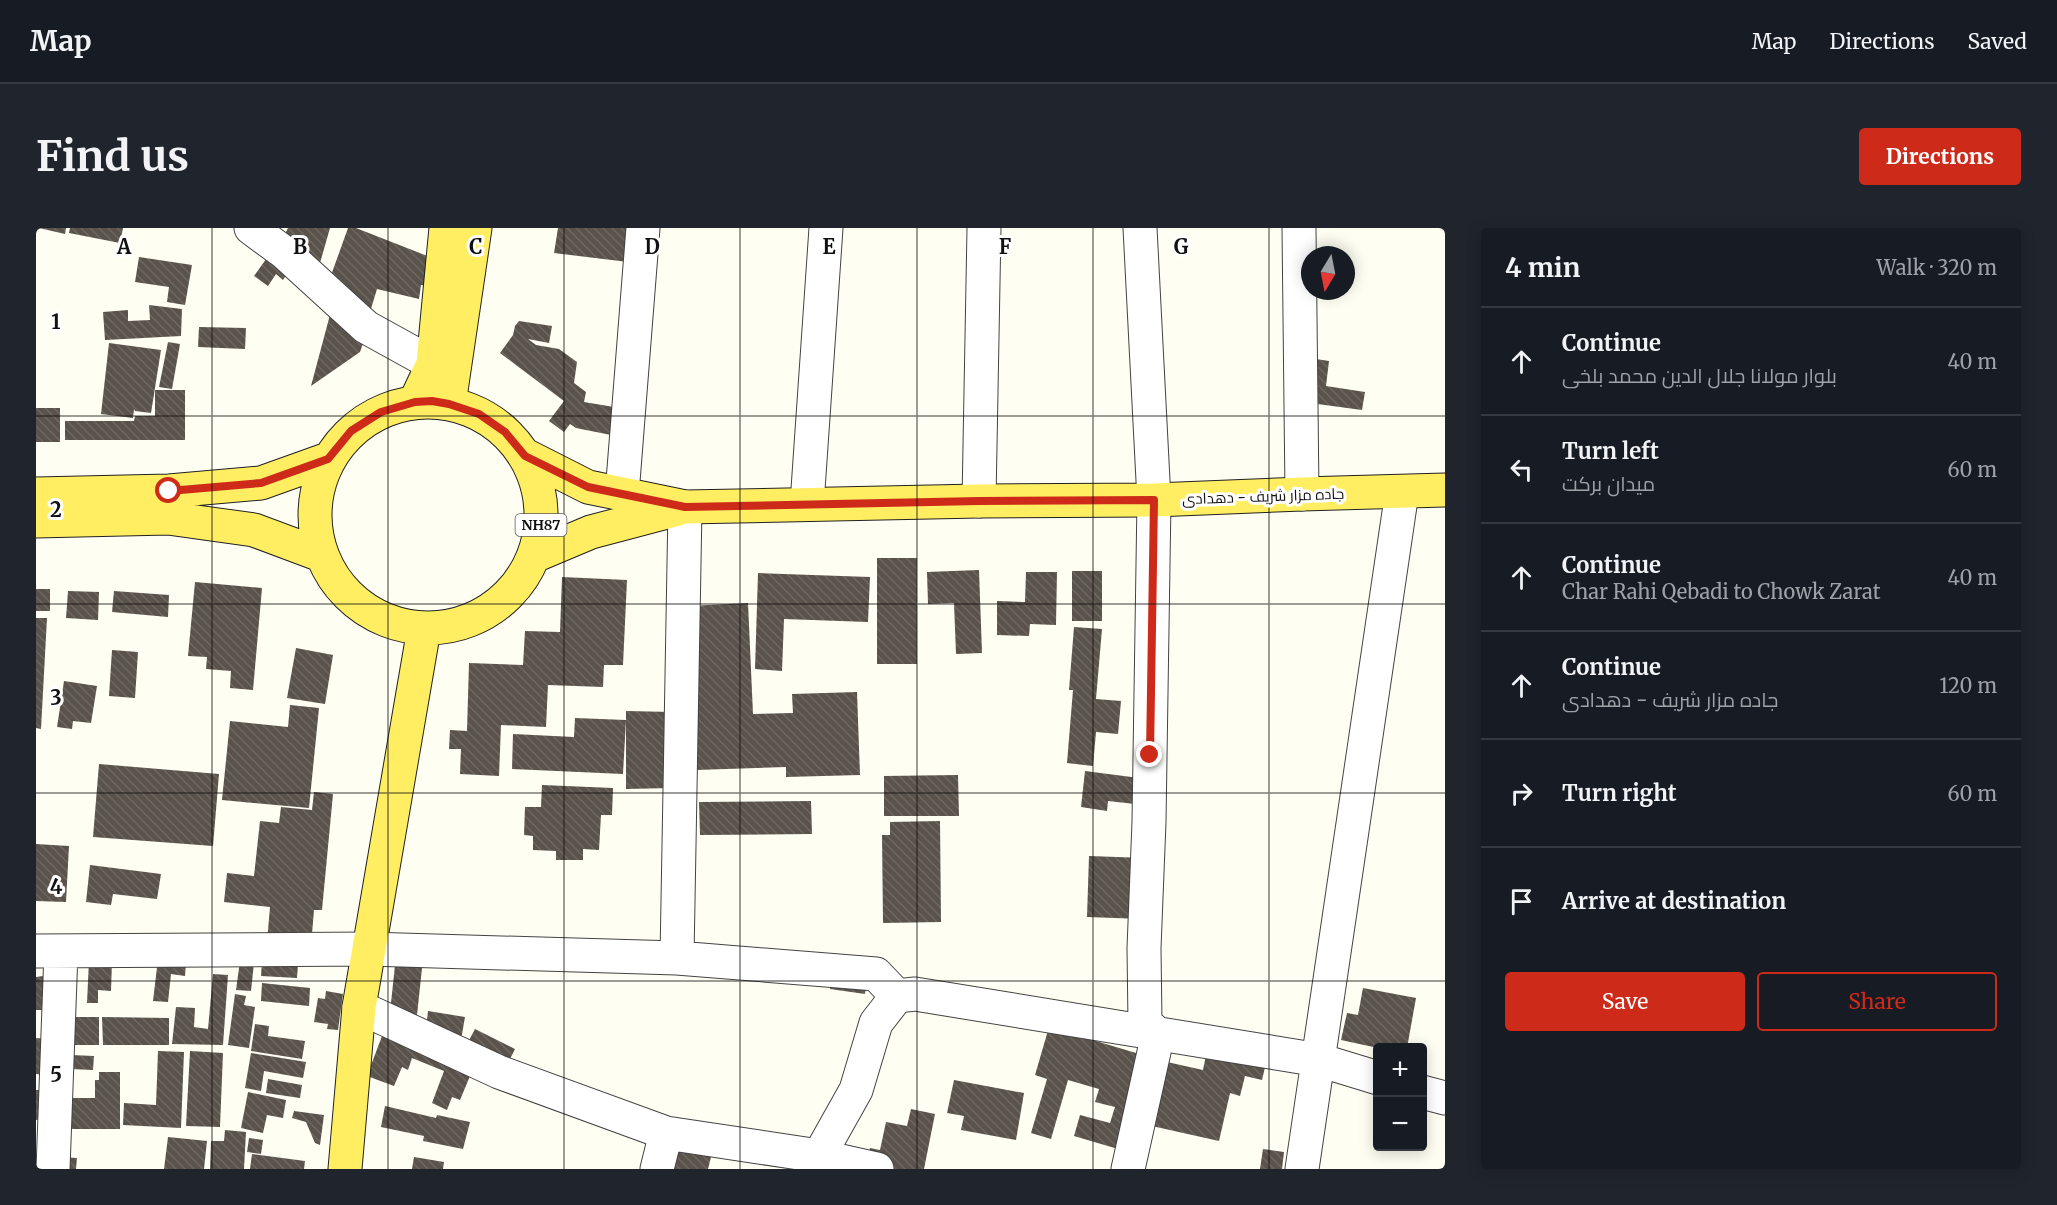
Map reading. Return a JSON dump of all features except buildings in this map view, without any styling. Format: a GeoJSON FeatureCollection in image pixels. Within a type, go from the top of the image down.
{"type":"FeatureCollection","features":[{"type":"Feature","properties":{"kind":"main road"},"geometry":{"type":"LineString","coordinates":[[415,402],[433,364],[446,228]]}},
{"type":"Feature","properties":{"kind":"main road"},"geometry":{"type":"LineString","coordinates":[[449,404],[475,228]]}},
{"type":"Feature","properties":{"kind":"main road","name":"NH87"},"geometry":{"type":"LineString","coordinates":[[432,401],[449,404],[479,414],[505,432],[525,456],[536,479],[542,505],[541,531],[526,574],[514,591],[499,604],[464,624],[424,629],[397,625],[373,615],[350,599],[333,579],[321,555],[315,531],[314,506],[319,482],[328,459],[351,431],[381,412],[415,402],[432,401]]}},
{"type":"Feature","properties":{"kind":"main road","name":"NH87"},"geometry":{"type":"LineString","coordinates":[[525,456],[588,487],[685,507]]}},
{"type":"Feature","properties":{"kind":"main road"},"geometry":{"type":"LineString","coordinates":[[36,494],[169,491],[261,483],[328,459]]}},
{"type":"Feature","properties":{"kind":"main road","name":"جاده مزار شریف - دهدادی"},"geometry":{"type":"LineString","coordinates":[[685,507],[1154,500],[1445,490]]}},
{"type":"Feature","properties":{"kind":"main road","name":"NH87"},"geometry":{"type":"LineString","coordinates":[[534,556],[591,532],[685,507]]}},
{"type":"Feature","properties":{"kind":"main road"},"geometry":{"type":"LineString","coordinates":[[36,521],[168,518],[254,530],[321,555]]}},
{"type":"Feature","properties":{"kind":"main road"},"geometry":{"type":"LineString","coordinates":[[345,1169],[359,1007],[424,629]]}},
{"type":"Feature","properties":{"kind":"street"},"geometry":{"type":"LineString","coordinates":[[251,228],[285,253],[366,327],[433,364]]}},
{"type":"Feature","properties":{"kind":"street"},"geometry":{"type":"LineString","coordinates":[[622,494],[643,228]]}},
{"type":"Feature","properties":{"kind":"street"},"geometry":{"type":"LineString","coordinates":[[807,504],[826,228]]}},
{"type":"Feature","properties":{"kind":"street"},"geometry":{"type":"LineString","coordinates":[[979,501],[984,228]]}},
{"type":"Feature","properties":{"kind":"street"},"geometry":{"type":"LineString","coordinates":[[1140,228],[1154,500],[1149,811],[1144,948],[1145,1023],[1158,1034]]}},
{"type":"Feature","properties":{"kind":"street"},"geometry":{"type":"LineString","coordinates":[[1299,228],[1302,494]]}},
{"type":"Feature","properties":{"kind":"street"},"geometry":{"type":"LineString","coordinates":[[1302,1169],[1402,492]]}},
{"type":"Feature","properties":{"kind":"street"},"geometry":{"type":"LineString","coordinates":[[676,958],[685,507]]}},
{"type":"Feature","properties":{"kind":"street"},"geometry":{"type":"LineString","coordinates":[[53,1169],[49,952],[368,950],[676,958],[876,974],[897,996]]}},
{"type":"Feature","properties":{"kind":"street"},"geometry":{"type":"LineString","coordinates":[[819,1156],[856,1090],[876,1023],[897,996],[915,994],[1319,1060],[1373,1077]]}},
{"type":"Feature","properties":{"kind":"street"},"geometry":{"type":"LineString","coordinates":[[359,1007],[499,1071],[666,1133],[819,1156],[877,1169]]}},
{"type":"Feature","properties":{"kind":"street"},"geometry":{"type":"LineString","coordinates":[[1128,1169],[1158,1034]]}},
{"type":"Feature","properties":{"kind":"street"},"geometry":{"type":"LineString","coordinates":[[1427,1093],[1445,1098]]}},
{"type":"Feature","properties":{"kind":"street"},"geometry":{"type":"LineString","coordinates":[[657,1169],[666,1133]]}},
{"type":"Feature","properties":{"kind":"route"},"geometry":{"type":"LineString","coordinates":[[169,491],[261,483],[328,459],[351,431],[381,412],[415,402],[432,401],[479,414],[505,432],[525,456],[588,487],[685,507],[1154,500],[1150,755]]}}]}
